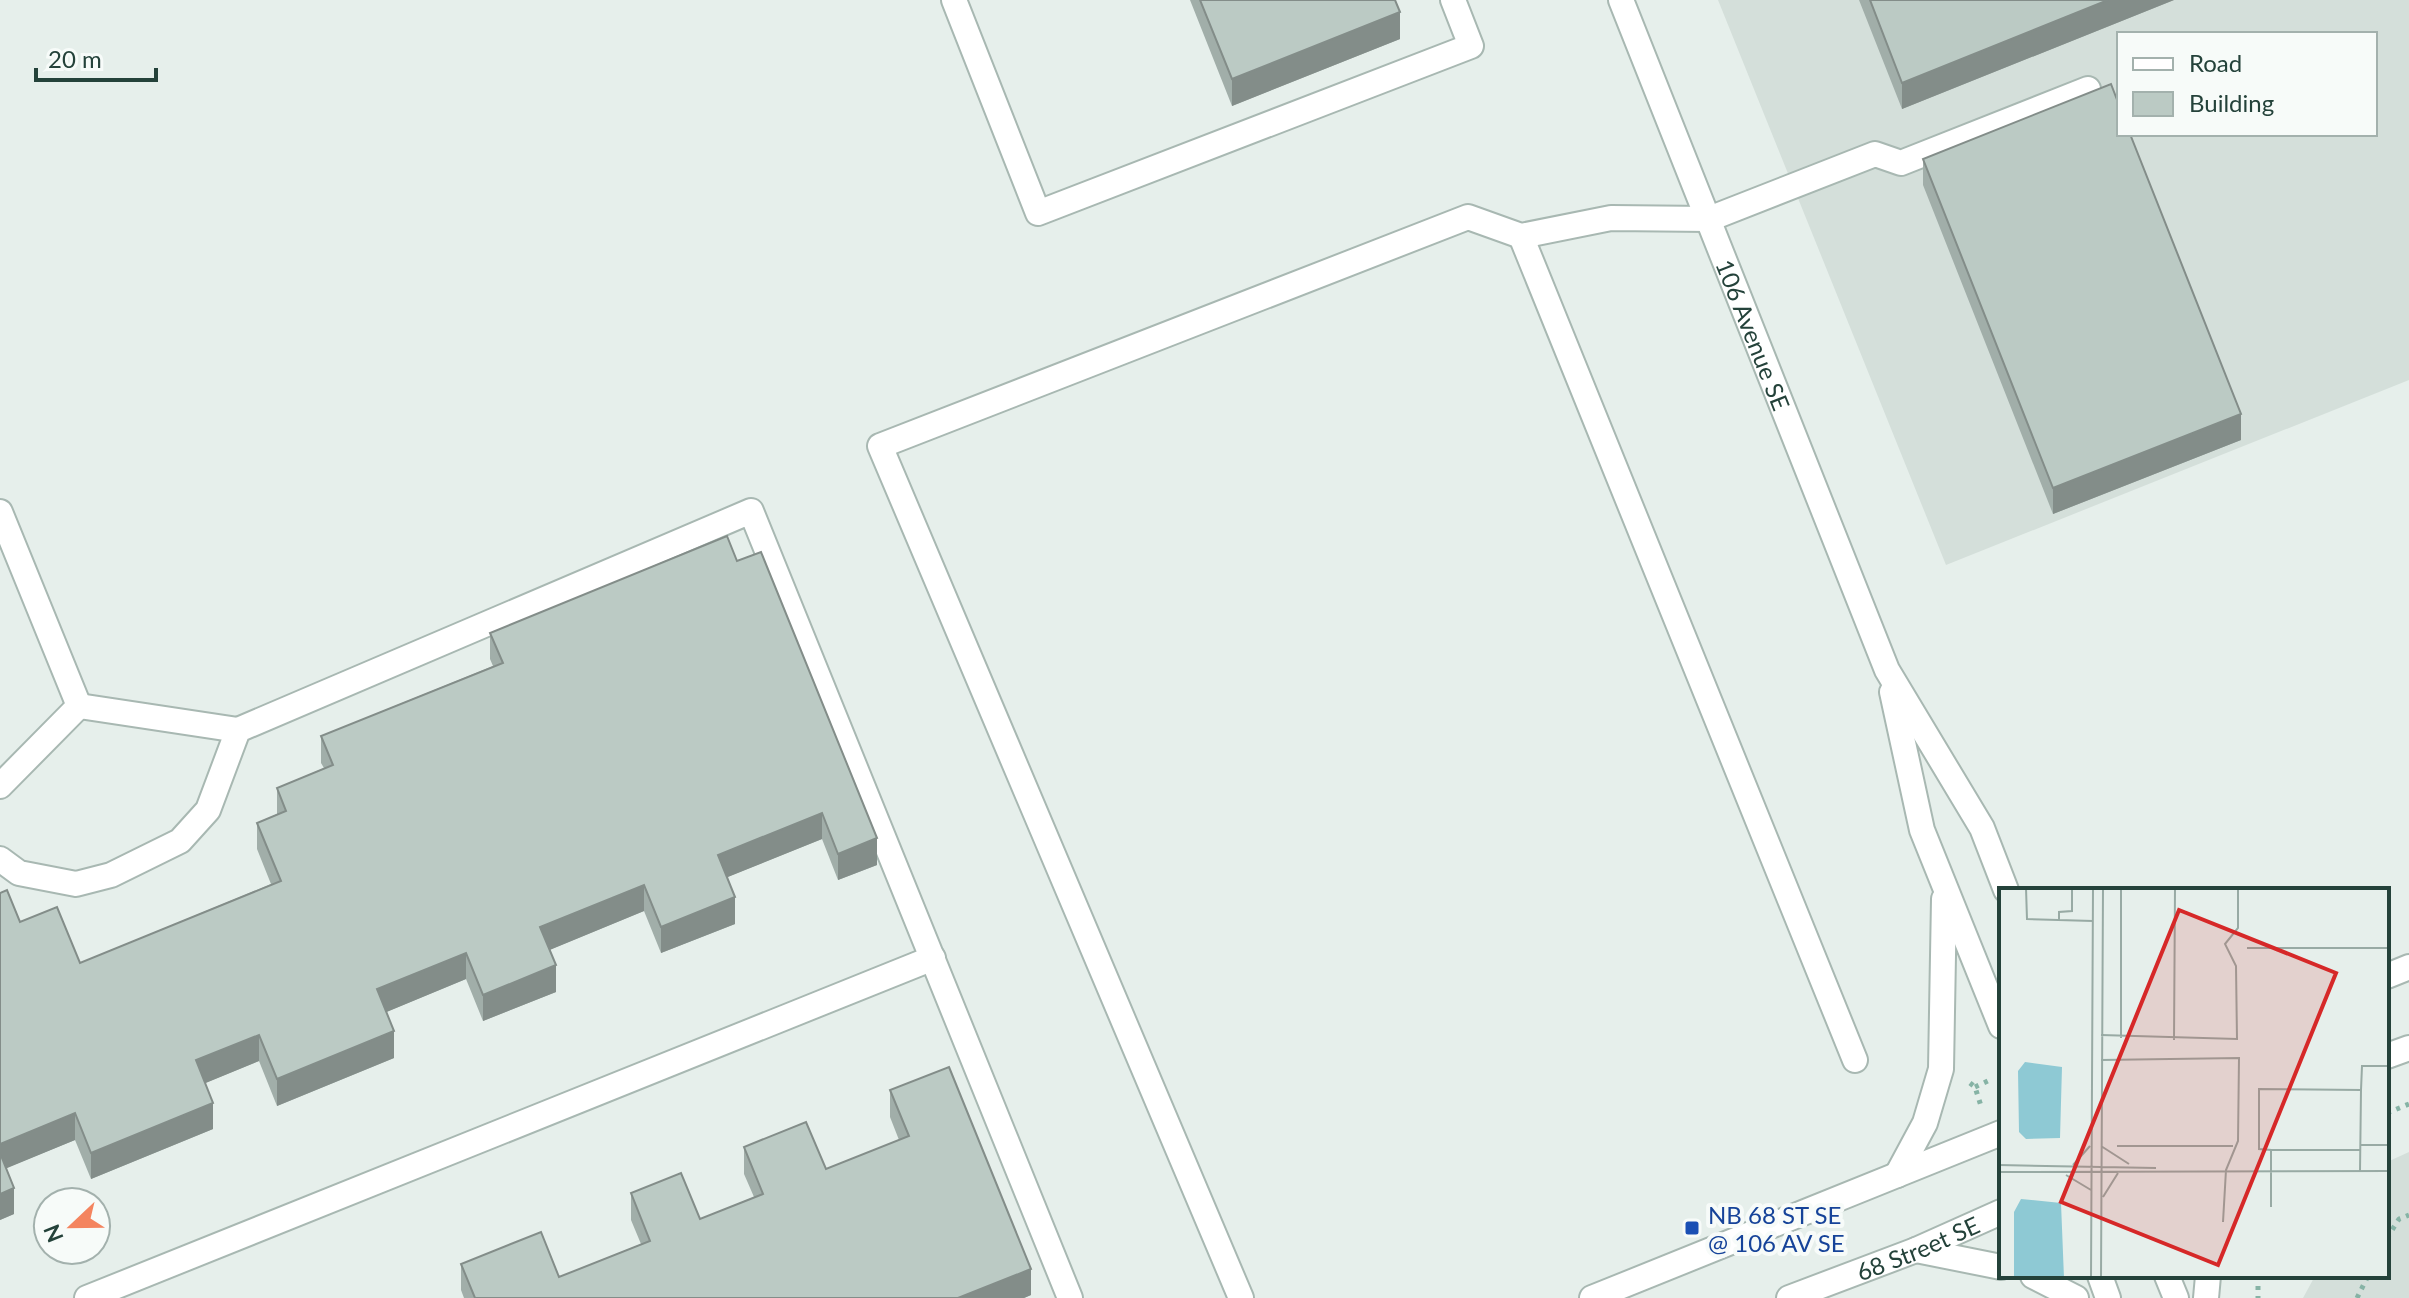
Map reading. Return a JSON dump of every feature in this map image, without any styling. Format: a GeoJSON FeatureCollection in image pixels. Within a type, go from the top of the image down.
{"type":"FeatureCollection","features":[{"type":"Feature","properties":{"kind":"street"},"geometry":{"type":"LineString","coordinates":[[954,0],[1038,213],[1471,46],[1453,0]]}},
{"type":"Feature","properties":{"kind":"street","name":"106 Avenue SE"},"geometry":{"type":"LineString","coordinates":[[1621,0],[1887,670],[1922,830],[1999,1021]]}},
{"type":"Feature","properties":{"kind":"street"},"geometry":{"type":"LineString","coordinates":[[1241,1298],[880,446],[1468,217],[1521,236],[1611,218],[1709,219],[1875,154],[1901,163],[2088,89]]}},
{"type":"Feature","properties":{"kind":"street"},"geometry":{"type":"LineString","coordinates":[[1521,236],[1855,1060]]}},
{"type":"Feature","properties":{"kind":"street"},"geometry":{"type":"LineString","coordinates":[[79,706],[238,730],[751,511],[1070,1298]]}},
{"type":"Feature","properties":{"kind":"street"},"geometry":{"type":"LineString","coordinates":[[0,512],[79,706]]}},
{"type":"Feature","properties":{"kind":"street","name":"106 Avenue SE"},"geometry":{"type":"LineString","coordinates":[[1887,670],[1982,828],[2005,888]]}},
{"type":"Feature","properties":{"kind":"street"},"geometry":{"type":"LineString","coordinates":[[0,786],[79,706]]}},
{"type":"Feature","properties":{"kind":"street"},"geometry":{"type":"LineString","coordinates":[[0,859],[19,873],[76,884],[111,875],[180,841],[208,810],[238,730]]}},
{"type":"Feature","properties":{"kind":"street"},"geometry":{"type":"LineString","coordinates":[[1897,1175],[1925,1123],[1941,1069],[1944,886]]}},
{"type":"Feature","properties":{"kind":"street"},"geometry":{"type":"LineString","coordinates":[[87,1298],[933,958]]}},
{"type":"Feature","properties":{"kind":"street"},"geometry":{"type":"LineString","coordinates":[[2389,975],[2409,967]]}},
{"type":"Feature","properties":{"kind":"street"},"geometry":{"type":"LineString","coordinates":[[2389,1055],[2409,1048]]}},
{"type":"Feature","properties":{"kind":"street"},"geometry":{"type":"LineString","coordinates":[[1592,1298],[1999,1134]]}},
{"type":"Feature","properties":{"kind":"street","name":"68 Street SE"},"geometry":{"type":"LineString","coordinates":[[1789,1298],[1916,1250],[1999,1213]]}},
{"type":"Feature","properties":{"kind":"street"},"geometry":{"type":"LineString","coordinates":[[1916,1250],[1999,1267]]}},
{"type":"Feature","properties":{"kind":"street"},"geometry":{"type":"LineString","coordinates":[[2037,1278],[2076,1298]]}},
{"type":"Feature","properties":{"kind":"street"},"geometry":{"type":"LineString","coordinates":[[2101,1278],[2108,1298]]}},
{"type":"Feature","properties":{"kind":"street"},"geometry":{"type":"LineString","coordinates":[[2168,1278],[2176,1298]]}},
{"type":"Feature","properties":{"kind":"street"},"geometry":{"type":"LineString","coordinates":[[2206,1298],[2208,1278]]}},
{"type":"Feature","properties":{"kind":"path"},"geometry":{"type":"LineString","coordinates":[[1964,1077],[1975,1087],[1982,1110]]}},
{"type":"Feature","properties":{"kind":"path"},"geometry":{"type":"LineString","coordinates":[[1975,1087],[1990,1080]]}},
{"type":"Feature","properties":{"kind":"path"},"geometry":{"type":"LineString","coordinates":[[2389,1112],[2409,1104]]}},
{"type":"Feature","properties":{"kind":"path"},"geometry":{"type":"LineString","coordinates":[[2389,1220],[2409,1215]]}},
{"type":"Feature","properties":{"kind":"path"},"geometry":{"type":"LineString","coordinates":[[2389,1235],[2399,1219]]}},
{"type":"Feature","properties":{"kind":"path"},"geometry":{"type":"LineString","coordinates":[[2357,1298],[2367,1278]]}},
{"type":"Feature","properties":{"kind":"shaded area"},"geometry":{"type":"Polygon","coordinates":[[[1718,0],[2409,0],[2409,380],[1946,565],[1718,0]]]}},
{"type":"Feature","properties":{"kind":"shaded area"},"geometry":{"type":"Polygon","coordinates":[[[2409,1152],[2409,1298],[2303,1298],[2314,1278],[2389,1278],[2389,1161],[2409,1152]]]}},
{"type":"Feature","properties":{"kind":"building"},"geometry":{"type":"Polygon","coordinates":[[[1200,0],[1395,0],[1400,12],[1232,79],[1200,0]]]}},
{"type":"Feature","properties":{"kind":"building"},"geometry":{"type":"Polygon","coordinates":[[[1870,0],[2108,0],[1902,83],[1870,0]]]}},
{"type":"Feature","properties":{"kind":"building"},"geometry":{"type":"Polygon","coordinates":[[[2111,84],[2117,100],[2117,136],[2131,136],[2241,414],[2053,488],[1923,159],[2111,84]]]}},
{"type":"Feature","properties":{"kind":"building"},"geometry":{"type":"Polygon","coordinates":[[[727,536],[737,561],[761,552],[877,838],[838,854],[822,813],[718,855],[735,897],[661,927],[644,885],[540,927],[556,965],[483,995],[466,953],[377,989],[394,1031],[277,1079],[259,1035],[196,1060],[213,1103],[91,1153],[75,1113],[0,1144],[0,893],[7,890],[20,922],[57,907],[80,963],[281,881],[257,823],[286,811],[277,788],[333,765],[321,736],[503,663],[490,633],[727,536]]]}},
{"type":"Feature","properties":{"kind":"building"},"geometry":{"type":"Polygon","coordinates":[[[949,1067],[1031,1269],[958,1298],[475,1298],[461,1264],[541,1232],[559,1277],[650,1241],[631,1193],[681,1173],[700,1219],[763,1194],[744,1147],[806,1122],[826,1169],[909,1136],[890,1090],[949,1067]]]}},
{"type":"Feature","properties":{"kind":"building"},"geometry":{"type":"Polygon","coordinates":[[[0,1153],[14,1188],[0,1194],[0,1153]]]}},
{"type":"Feature","properties":{"kind":"place","name":"NB 68 ST SE @ 106 AV SE"},"geometry":{"type":"Point","coordinates":[1692,1228]}}]}
